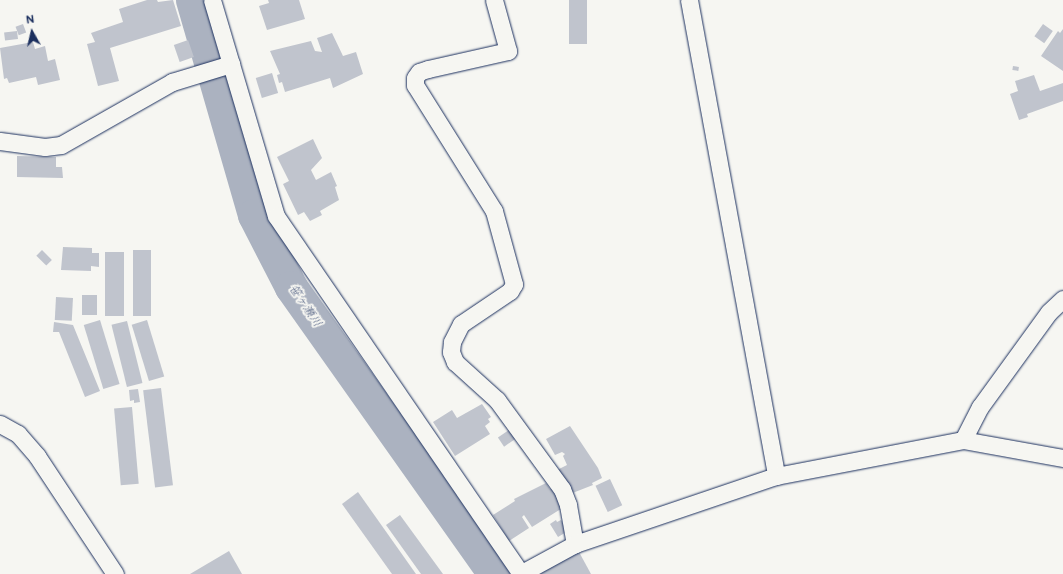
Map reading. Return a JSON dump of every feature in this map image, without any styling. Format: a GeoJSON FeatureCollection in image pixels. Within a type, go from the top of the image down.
{"type":"FeatureCollection","features":[{"type":"Feature","properties":{"kind":"street"},"geometry":{"type":"LineString","coordinates":[[212,0],[229,65],[276,216],[521,574],[575,544],[776,476],[963,440],[1063,458]]}},
{"type":"Feature","properties":{"kind":"street"},"geometry":{"type":"LineString","coordinates":[[494,0],[508,51],[428,69],[419,72],[415,78],[415,85],[494,211],[514,284],[510,291],[461,324],[452,342],[451,352],[455,362],[497,400],[562,489],[568,505],[575,544]]}},
{"type":"Feature","properties":{"kind":"street"},"geometry":{"type":"LineString","coordinates":[[689,0],[776,476]]}},
{"type":"Feature","properties":{"kind":"street"},"geometry":{"type":"LineString","coordinates":[[0,140],[45,147],[61,145],[172,82],[229,65]]}},
{"type":"Feature","properties":{"kind":"street"},"geometry":{"type":"LineString","coordinates":[[963,440],[980,408],[1049,312],[1063,299]]}},
{"type":"Feature","properties":{"kind":"street"},"geometry":{"type":"LineString","coordinates":[[0,424],[18,434],[37,456],[114,574]]}},
{"type":"Feature","properties":{"kind":"building"},"geometry":{"type":"Polygon","coordinates":[[[147,0],[157,0],[158,2],[173,0],[181,26],[110,48],[119,81],[98,86],[87,44],[95,42],[91,33],[123,22],[119,9],[147,0]]]}},
{"type":"Feature","properties":{"kind":"building"},"geometry":{"type":"Polygon","coordinates":[[[268,0],[299,0],[305,19],[267,30],[259,6],[269,3],[268,0]]]}},
{"type":"Feature","properties":{"kind":"building"},"geometry":{"type":"Polygon","coordinates":[[[569,0],[587,0],[587,44],[569,44],[569,0]]]}},
{"type":"Feature","properties":{"kind":"building"},"geometry":{"type":"Polygon","coordinates":[[[23,24],[26,32],[19,35],[16,27],[23,24]]]}},
{"type":"Feature","properties":{"kind":"building"},"geometry":{"type":"Polygon","coordinates":[[[1043,24],[1053,31],[1044,43],[1034,36],[1043,24]]]}},
{"type":"Feature","properties":{"kind":"building"},"geometry":{"type":"Polygon","coordinates":[[[1063,29],[1063,71],[1041,56],[1058,31],[1060,33],[1063,29]]]}},
{"type":"Feature","properties":{"kind":"building"},"geometry":{"type":"Polygon","coordinates":[[[17,31],[18,39],[5,41],[4,33],[17,31]]]}},
{"type":"Feature","properties":{"kind":"building"},"geometry":{"type":"Polygon","coordinates":[[[332,33],[343,56],[356,52],[363,74],[333,88],[330,78],[285,92],[282,82],[279,83],[277,75],[280,74],[270,51],[311,41],[315,51],[322,52],[317,38],[332,33]]]}},
{"type":"Feature","properties":{"kind":"building"},"geometry":{"type":"Polygon","coordinates":[[[188,40],[194,57],[180,62],[174,45],[188,40]]]}},
{"type":"Feature","properties":{"kind":"building"},"geometry":{"type":"Polygon","coordinates":[[[33,42],[35,49],[45,46],[48,61],[55,59],[60,80],[38,85],[36,77],[9,83],[7,78],[4,79],[0,48],[33,42]]]}},
{"type":"Feature","properties":{"kind":"building"},"geometry":{"type":"Polygon","coordinates":[[[1013,66],[1019,67],[1018,71],[1012,70],[1013,66]]]}},
{"type":"Feature","properties":{"kind":"building"},"geometry":{"type":"Polygon","coordinates":[[[272,73],[278,93],[262,98],[256,78],[272,73]]]}},
{"type":"Feature","properties":{"kind":"building"},"geometry":{"type":"Polygon","coordinates":[[[1034,75],[1040,91],[1063,83],[1063,101],[1027,114],[1028,117],[1019,120],[1010,94],[1018,91],[1015,81],[1034,75]]]}},
{"type":"Feature","properties":{"kind":"building"},"geometry":{"type":"Polygon","coordinates":[[[313,139],[322,158],[311,170],[316,180],[331,172],[337,186],[335,187],[339,200],[320,211],[322,215],[310,221],[304,212],[298,215],[283,184],[289,181],[277,157],[313,139]]]}},
{"type":"Feature","properties":{"kind":"building"},"geometry":{"type":"Polygon","coordinates":[[[17,156],[56,157],[56,167],[62,167],[63,178],[17,177],[17,156]]]}},
{"type":"Feature","properties":{"kind":"building"},"geometry":{"type":"Polygon","coordinates":[[[63,247],[92,248],[92,253],[99,253],[99,267],[91,266],[91,271],[61,270],[63,247]]]}},
{"type":"Feature","properties":{"kind":"building"},"geometry":{"type":"Polygon","coordinates":[[[42,250],[52,260],[46,266],[36,256],[42,250]]]}},
{"type":"Feature","properties":{"kind":"building"},"geometry":{"type":"Polygon","coordinates":[[[133,250],[151,250],[151,316],[133,316],[133,250]]]}},
{"type":"Feature","properties":{"kind":"building"},"geometry":{"type":"Polygon","coordinates":[[[105,252],[124,252],[124,316],[105,316],[105,252]]]}},
{"type":"Feature","properties":{"kind":"building"},"geometry":{"type":"Polygon","coordinates":[[[82,295],[97,295],[97,315],[82,315],[82,295]]]}},
{"type":"Feature","properties":{"kind":"building"},"geometry":{"type":"Polygon","coordinates":[[[56,297],[73,298],[72,321],[55,320],[56,297]]]}},
{"type":"Feature","properties":{"kind":"building"},"geometry":{"type":"Polygon","coordinates":[[[100,320],[120,384],[103,389],[84,325],[100,320]]]}},
{"type":"Feature","properties":{"kind":"building"},"geometry":{"type":"Polygon","coordinates":[[[147,320],[164,376],[149,381],[132,325],[147,320]]]}},
{"type":"Feature","properties":{"kind":"building"},"geometry":{"type":"Polygon","coordinates":[[[127,321],[142,383],[127,387],[111,325],[127,321]]]}},
{"type":"Feature","properties":{"kind":"building"},"geometry":{"type":"Polygon","coordinates":[[[54,322],[73,325],[100,391],[85,397],[59,332],[53,332],[54,322]]]}},
{"type":"Feature","properties":{"kind":"building"},"geometry":{"type":"Polygon","coordinates":[[[161,388],[173,485],[155,487],[143,390],[161,388]]]}},
{"type":"Feature","properties":{"kind":"building"},"geometry":{"type":"Polygon","coordinates":[[[138,389],[140,402],[134,403],[134,400],[130,401],[129,390],[138,389]]]}},
{"type":"Feature","properties":{"kind":"building"},"geometry":{"type":"Polygon","coordinates":[[[482,404],[491,417],[488,419],[490,422],[485,426],[490,434],[455,456],[433,422],[452,410],[457,418],[482,404]]]}},
{"type":"Feature","properties":{"kind":"building"},"geometry":{"type":"Polygon","coordinates":[[[132,407],[139,484],[121,485],[114,409],[132,407]]]}},
{"type":"Feature","properties":{"kind":"building"},"geometry":{"type":"Polygon","coordinates":[[[570,426],[598,468],[602,478],[592,483],[593,485],[570,494],[557,470],[567,465],[563,456],[565,454],[562,452],[555,455],[546,439],[570,426]]]}},
{"type":"Feature","properties":{"kind":"building"},"geometry":{"type":"Polygon","coordinates":[[[512,428],[518,437],[504,447],[498,438],[512,428]]]}},
{"type":"Feature","properties":{"kind":"building"},"geometry":{"type":"Polygon","coordinates":[[[610,479],[622,505],[608,512],[595,486],[610,479]]]}},
{"type":"Feature","properties":{"kind":"building"},"geometry":{"type":"Polygon","coordinates":[[[546,483],[550,489],[553,487],[564,507],[532,527],[524,515],[522,517],[529,528],[509,541],[493,515],[515,501],[514,499],[546,483]]]}},
{"type":"Feature","properties":{"kind":"building"},"geometry":{"type":"Polygon","coordinates":[[[358,492],[416,574],[392,574],[342,504],[358,492]]]}},
{"type":"Feature","properties":{"kind":"building"},"geometry":{"type":"Polygon","coordinates":[[[400,515],[443,574],[421,574],[386,525],[400,515]]]}},
{"type":"Feature","properties":{"kind":"building"},"geometry":{"type":"Polygon","coordinates":[[[556,520],[557,522],[561,520],[568,531],[558,537],[550,524],[556,520]]]}},
{"type":"Feature","properties":{"kind":"building"},"geometry":{"type":"Polygon","coordinates":[[[229,551],[242,574],[190,574],[229,551]]]}},
{"type":"Feature","properties":{"kind":"building"},"geometry":{"type":"Polygon","coordinates":[[[579,552],[591,574],[538,574],[579,552]]]}},
{"type":"Feature","properties":{"kind":"waterway","name":"笹ヶ瀬川"},"geometry":{"type":"LineString","coordinates":[[192,0],[254,215],[291,287],[494,574]]}}]}
